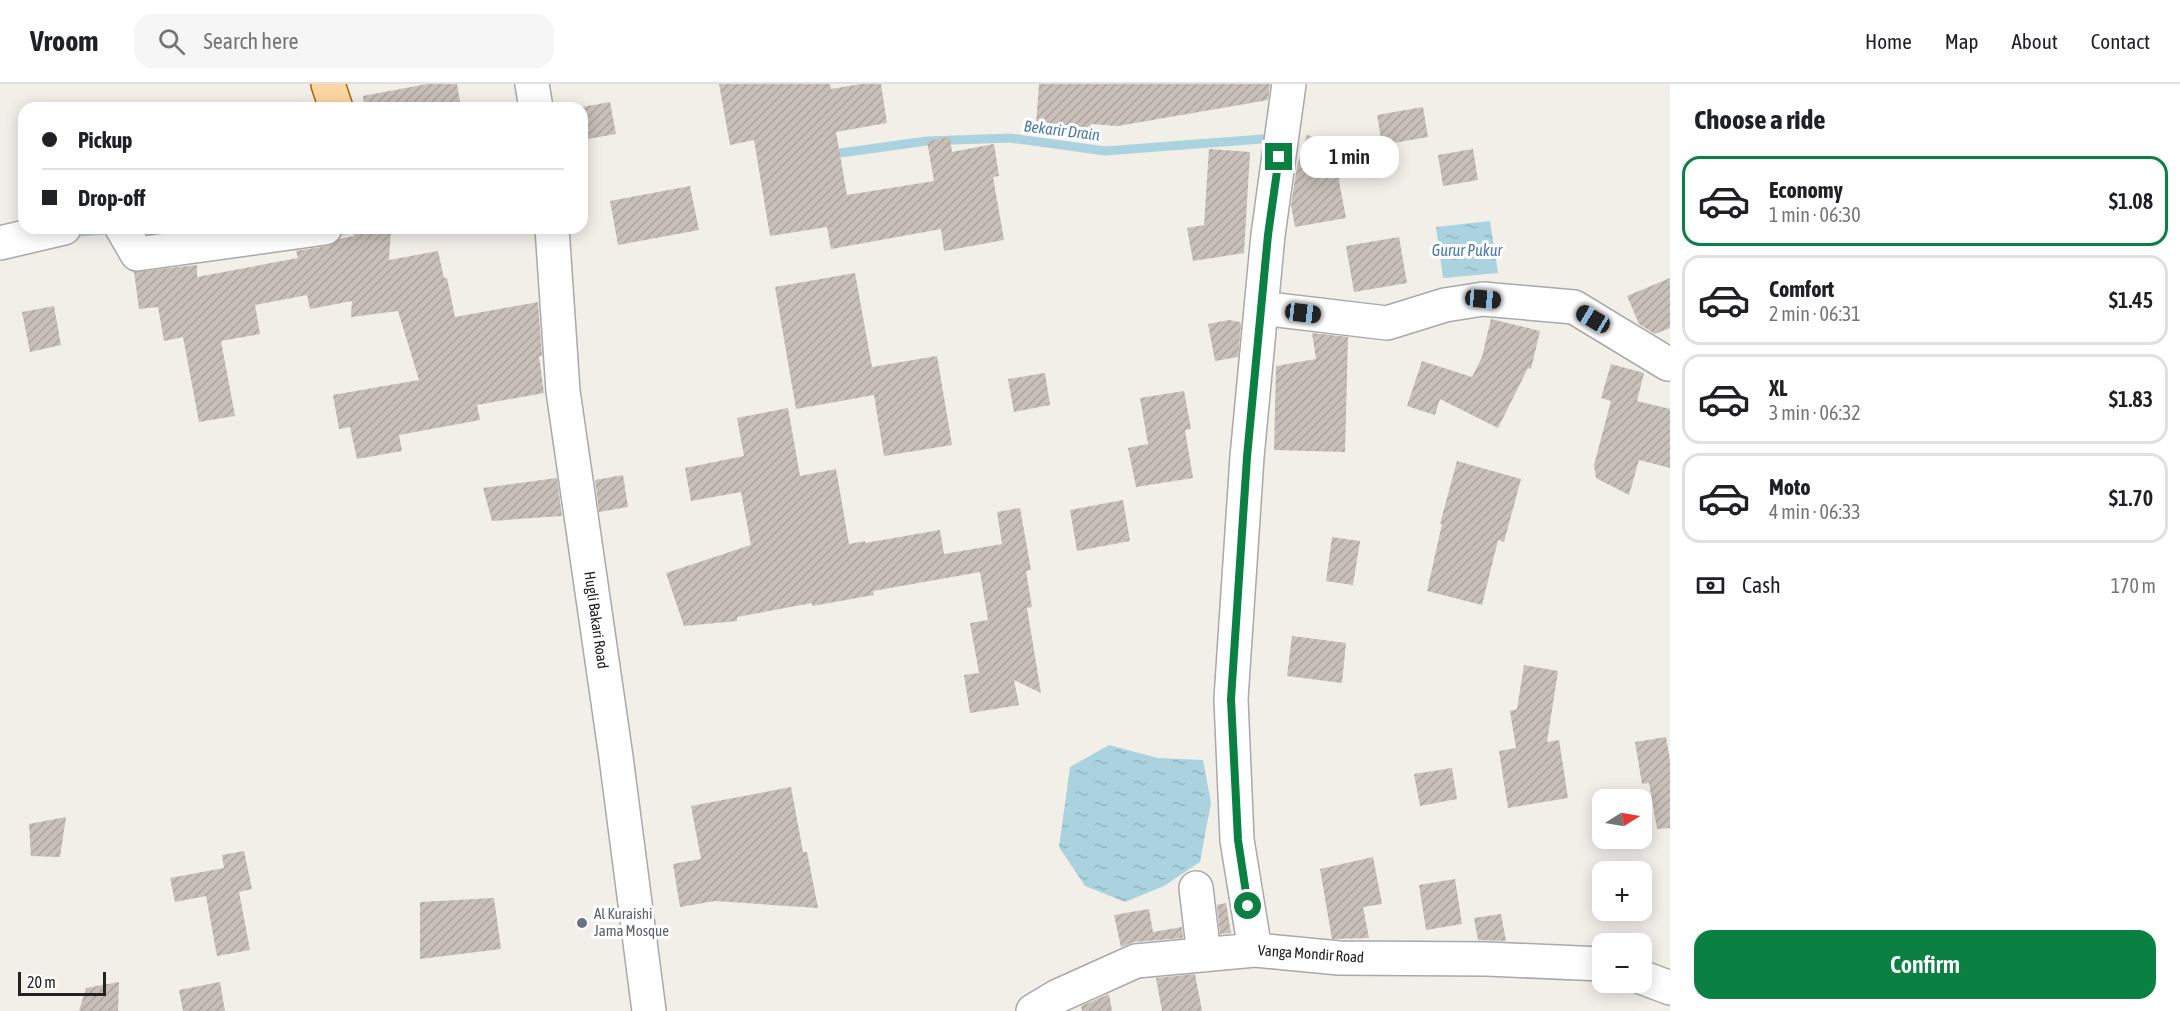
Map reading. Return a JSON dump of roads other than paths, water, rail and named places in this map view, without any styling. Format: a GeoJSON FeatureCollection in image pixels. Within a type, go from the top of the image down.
{"type":"FeatureCollection","features":[{"type":"Feature","properties":{"kind":"main road"},"geometry":{"type":"LineString","coordinates":[[328,84],[334,102]]}},
{"type":"Feature","properties":{"kind":"street"},"geometry":{"type":"LineString","coordinates":[[532,84],[535,102]]}},
{"type":"Feature","properties":{"kind":"street"},"geometry":{"type":"LineString","coordinates":[[1255,950],[1238,840],[1231,699],[1247,457],[1261,308],[1268,235],[1289,84]]}},
{"type":"Feature","properties":{"kind":"street"},"geometry":{"type":"LineString","coordinates":[[0,243],[38,234]]}},
{"type":"Feature","properties":{"kind":"street"},"geometry":{"type":"LineString","coordinates":[[125,234],[137,254],[282,234]]}},
{"type":"Feature","properties":{"kind":"street","name":"Hugli Bakari Road"},"geometry":{"type":"LineString","coordinates":[[552,234],[564,391],[618,768],[649,1011]]}},
{"type":"Feature","properties":{"kind":"street"},"geometry":{"type":"LineString","coordinates":[[1261,308],[1387,323],[1445,305],[1483,299],[1574,307],[1668,364]]}},
{"type":"Feature","properties":{"kind":"street"},"geometry":{"type":"LineString","coordinates":[[1196,888],[1204,955]]}},
{"type":"Feature","properties":{"kind":"street","name":"Vanga Mondir Road"},"geometry":{"type":"LineString","coordinates":[[1033,1011],[1058,996],[1136,961],[1255,950],[1339,958],[1487,959],[1592,964]]}},
{"type":"Feature","properties":{"kind":"street"},"geometry":{"type":"LineString","coordinates":[[1652,981],[1670,988]]}},
{"type":"Feature","properties":{"kind":"water","name":"Gurur Pukur"},"geometry":{"type":"Polygon","coordinates":[[[1490,221],[1498,273],[1443,278],[1436,227],[1490,221]]]}},
{"type":"Feature","properties":{"kind":"water"},"geometry":{"type":"Polygon","coordinates":[[[1109,745],[1158,758],[1203,760],[1211,803],[1200,862],[1164,886],[1125,902],[1085,886],[1059,847],[1070,767],[1109,745]]]}},
{"type":"Feature","properties":{"kind":"waterway","name":"Bekarir Drain"},"geometry":{"type":"LineString","coordinates":[[840,153],[927,141],[1010,138],[1105,151],[1276,138]]}},
{"type":"Feature","properties":{"kind":"place","name":"Al Kuraishi Jama Mosque"},"geometry":{"type":"Point","coordinates":[582,923]}}]}
